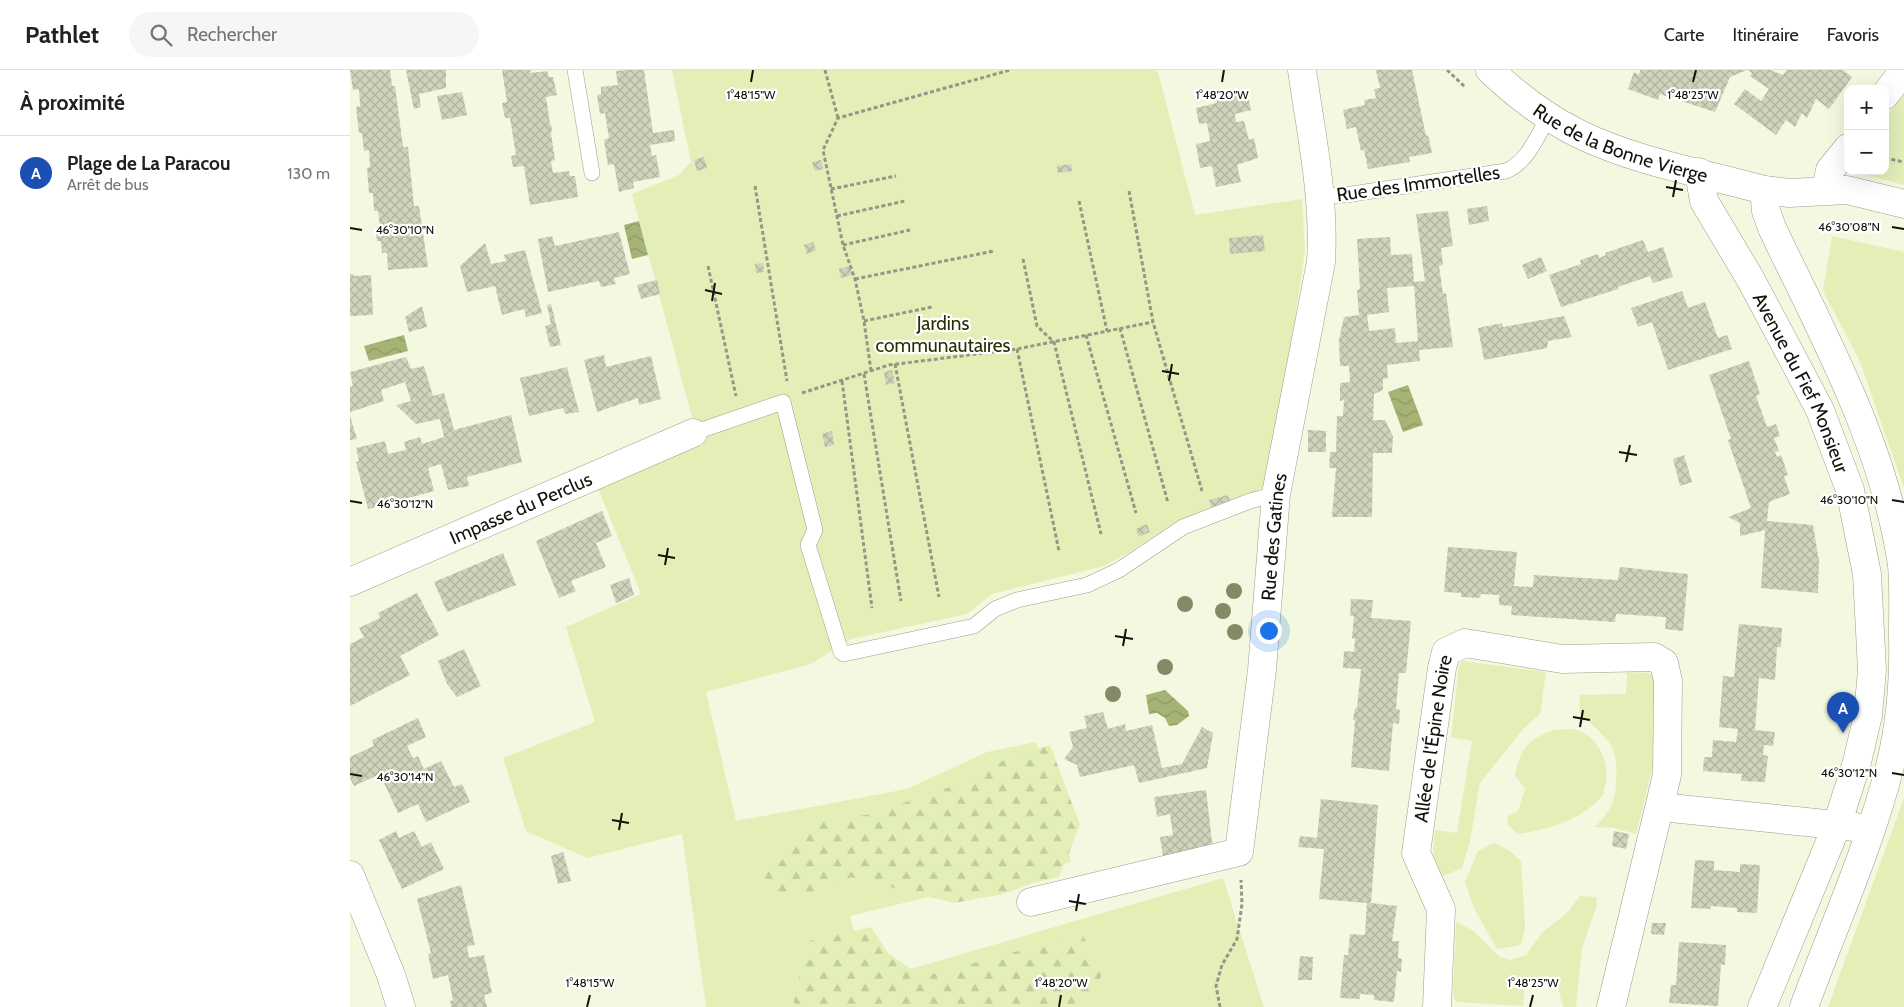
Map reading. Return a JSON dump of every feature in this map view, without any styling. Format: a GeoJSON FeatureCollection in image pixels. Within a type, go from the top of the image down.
{"type":"FeatureCollection","features":[{"type":"Feature","properties":{"kind":"street","name":"Rue des Gatines"},"geometry":{"type":"LineString","coordinates":[[1239,852],[1262,670],[1276,494],[1321,262],[1323,237],[1320,196],[1302,70]]}},
{"type":"Feature","properties":{"kind":"street","name":"Rue de la Bonne Vierge"},"geometry":{"type":"LineString","coordinates":[[1490,70],[1506,85],[1549,116],[1579,134],[1613,148],[1764,190],[1789,193],[1826,190],[1866,194],[1904,204]]}},
{"type":"Feature","properties":{"kind":"street"},"geometry":{"type":"LineString","coordinates":[[1889,89],[1900,71]]}},
{"type":"Feature","properties":{"kind":"street"},"geometry":{"type":"LineString","coordinates":[[1826,190],[1830,170],[1844,153]]}},
{"type":"Feature","properties":{"kind":"street","name":"Avenue du Fief Monsieur"},"geometry":{"type":"LineString","coordinates":[[1699,172],[1704,201],[1751,280],[1820,410],[1850,490],[1867,574],[1872,670],[1868,715],[1857,762],[1837,825],[1762,1007]]}},
{"type":"Feature","properties":{"kind":"street","name":"Avenue du Fief Monsieur"},"geometry":{"type":"LineString","coordinates":[[1764,190],[1766,211],[1772,228],[1855,399],[1884,479],[1902,567],[1904,672],[1899,724],[1890,767],[1872,829],[1804,1007]]}},
{"type":"Feature","properties":{"kind":"street","name":"Impasse du Perclus"},"geometry":{"type":"LineString","coordinates":[[350,582],[693,433]]}},
{"type":"Feature","properties":{"kind":"street","name":"Allée de l'Épine Noire"},"geometry":{"type":"LineString","coordinates":[[1437,1007],[1441,909],[1416,852],[1442,668],[1446,652],[1465,643],[1562,659],[1654,657],[1664,663],[1668,681],[1669,742],[1667,775],[1661,807],[1610,1007]]}},
{"type":"Feature","properties":{"kind":"street"},"geometry":{"type":"LineString","coordinates":[[1661,807],[1872,829]]}},
{"type":"Feature","properties":{"kind":"street"},"geometry":{"type":"LineString","coordinates":[[1031,902],[1239,852]]}},
{"type":"Feature","properties":{"kind":"street"},"geometry":{"type":"LineString","coordinates":[[350,875],[391,975],[401,1007]]}},
{"type":"Feature","properties":{"kind":"lane"},"geometry":{"type":"LineString","coordinates":[[575,70],[592,173]]}},
{"type":"Feature","properties":{"kind":"lane","name":"Rue des Immortelles"},"geometry":{"type":"LineString","coordinates":[[1320,196],[1345,195],[1506,171],[1517,166],[1524,159],[1549,116]]}},
{"type":"Feature","properties":{"kind":"lane"},"geometry":{"type":"LineString","coordinates":[[693,433],[783,402],[815,530],[808,545],[841,652],[844,654],[974,626],[995,609],[1017,600],[1087,586],[1120,570],[1183,527],[1250,501],[1276,494]]}},
{"type":"Feature","properties":{"kind":"path"},"geometry":{"type":"LineString","coordinates":[[825,70],[838,118],[823,150],[843,245],[855,279],[864,321],[871,371]]}},
{"type":"Feature","properties":{"kind":"path"},"geometry":{"type":"LineString","coordinates":[[838,118],[1010,70]]}},
{"type":"Feature","properties":{"kind":"path"},"geometry":{"type":"LineString","coordinates":[[1889,159],[1904,162]]}},
{"type":"Feature","properties":{"kind":"path"},"geometry":{"type":"LineString","coordinates":[[830,189],[896,176]]}},
{"type":"Feature","properties":{"kind":"path"},"geometry":{"type":"LineString","coordinates":[[756,186],[788,386]]}},
{"type":"Feature","properties":{"kind":"path"},"geometry":{"type":"LineString","coordinates":[[1129,191],[1153,322],[1202,491]]}},
{"type":"Feature","properties":{"kind":"path"},"geometry":{"type":"LineString","coordinates":[[838,216],[905,201]]}},
{"type":"Feature","properties":{"kind":"path"},"geometry":{"type":"LineString","coordinates":[[1079,201],[1107,331]]}},
{"type":"Feature","properties":{"kind":"path"},"geometry":{"type":"LineString","coordinates":[[843,245],[910,230]]}},
{"type":"Feature","properties":{"kind":"path"},"geometry":{"type":"LineString","coordinates":[[855,279],[994,251]]}},
{"type":"Feature","properties":{"kind":"path"},"geometry":{"type":"LineString","coordinates":[[1023,259],[1036,326],[1054,342],[1101,534]]}},
{"type":"Feature","properties":{"kind":"path"},"geometry":{"type":"LineString","coordinates":[[708,266],[740,416]]}},
{"type":"Feature","properties":{"kind":"path"},"geometry":{"type":"LineString","coordinates":[[864,321],[932,307]]}},
{"type":"Feature","properties":{"kind":"path"},"geometry":{"type":"LineString","coordinates":[[799,394],[895,364],[1017,349],[1153,322]]}},
{"type":"Feature","properties":{"kind":"path"},"geometry":{"type":"LineString","coordinates":[[1120,328],[1168,503]]}},
{"type":"Feature","properties":{"kind":"path"},"geometry":{"type":"LineString","coordinates":[[1086,335],[1136,513]]}},
{"type":"Feature","properties":{"kind":"path"},"geometry":{"type":"LineString","coordinates":[[1017,349],[1059,551]]}},
{"type":"Feature","properties":{"kind":"path"},"geometry":{"type":"LineString","coordinates":[[895,364],[939,597]]}},
{"type":"Feature","properties":{"kind":"path"},"geometry":{"type":"LineString","coordinates":[[864,374],[901,601]]}},
{"type":"Feature","properties":{"kind":"path"},"geometry":{"type":"LineString","coordinates":[[842,381],[872,608]]}},
{"type":"Feature","properties":{"kind":"path"},"geometry":{"type":"LineString","coordinates":[[1220,1007],[1216,986],[1222,965],[1237,939],[1242,904],[1239,852]]}},
{"type":"Feature","properties":{"kind":"green space","name":"Jardins communautaires"},"geometry":{"type":"Polygon","coordinates":[[[672,70],[1154,70],[1158,72],[1195,215],[1302,199],[1305,251],[1292,339],[1267,472],[1262,488],[1242,500],[1174,523],[1104,566],[992,594],[967,614],[851,639],[811,664],[706,692],[736,821],[907,789],[987,752],[1036,742],[1071,862],[850,916],[866,982],[1223,878],[1264,1007],[706,1007],[682,834],[587,858],[526,831],[503,758],[595,722],[566,627],[641,594],[598,488],[699,443],[632,194],[679,175],[691,162],[672,70]]]}},
{"type":"Feature","properties":{"kind":"green space"},"geometry":{"type":"Polygon","coordinates":[[[1904,95],[1904,185],[1867,175],[1889,175],[1889,112],[1904,95]]]}},
{"type":"Feature","properties":{"kind":"green space"},"geometry":{"type":"Polygon","coordinates":[[[1832,236],[1904,252],[1904,488],[1859,359],[1823,291],[1832,236]]]}},
{"type":"Feature","properties":{"kind":"green space"},"geometry":{"type":"Polygon","coordinates":[[[1462,661],[1546,672],[1540,714],[1524,728],[1480,783],[1470,841],[1462,868],[1441,877],[1433,853],[1435,830],[1457,833],[1472,741],[1451,737],[1459,666],[1462,661]]]}},
{"type":"Feature","properties":{"kind":"green space"},"geometry":{"type":"Polygon","coordinates":[[[1627,672],[1649,673],[1654,677],[1654,762],[1636,834],[1614,828],[1595,827],[1606,814],[1614,798],[1616,765],[1614,752],[1606,738],[1580,714],[1579,695],[1626,694],[1627,672]]]}},
{"type":"Feature","properties":{"kind":"green space"},"geometry":{"type":"Polygon","coordinates":[[[1554,730],[1577,730],[1592,739],[1598,746],[1605,761],[1606,770],[1603,794],[1593,805],[1574,818],[1552,827],[1518,834],[1507,824],[1508,816],[1518,811],[1525,789],[1515,775],[1517,765],[1523,751],[1532,741],[1554,730]]]}},
{"type":"Feature","properties":{"kind":"green space"},"geometry":{"type":"Polygon","coordinates":[[[1050,745],[1080,825],[1059,877],[1033,883],[1003,894],[954,903],[851,877],[812,897],[771,894],[761,871],[808,824],[871,814],[953,786],[1010,757],[1050,745]]]}},
{"type":"Feature","properties":{"kind":"green space"},"geometry":{"type":"Polygon","coordinates":[[[1904,798],[1904,1007],[1828,1007],[1904,798]]]}},
{"type":"Feature","properties":{"kind":"green space"},"geometry":{"type":"Polygon","coordinates":[[[1494,843],[1510,851],[1521,861],[1525,927],[1521,945],[1497,949],[1474,908],[1465,882],[1478,851],[1494,843]]]}},
{"type":"Feature","properties":{"kind":"green space"},"geometry":{"type":"Polygon","coordinates":[[[1580,896],[1596,897],[1597,905],[1582,948],[1576,1007],[1563,1007],[1558,988],[1544,981],[1525,983],[1523,1006],[1456,1002],[1453,996],[1456,922],[1472,930],[1500,957],[1510,960],[1526,955],[1542,933],[1568,912],[1580,896]]]}},
{"type":"Feature","properties":{"kind":"green space"},"geometry":{"type":"Polygon","coordinates":[[[871,927],[888,953],[922,977],[1083,936],[1103,970],[1091,1007],[796,1007],[793,1000],[809,941],[871,927]]]}},
{"type":"Feature","properties":{"kind":"water"},"geometry":{"type":"Polygon","coordinates":[[[639,221],[648,255],[632,259],[624,225],[639,221]]]}},
{"type":"Feature","properties":{"kind":"water"},"geometry":{"type":"Polygon","coordinates":[[[404,335],[408,351],[369,361],[364,346],[404,335]]]}},
{"type":"Feature","properties":{"kind":"water"},"geometry":{"type":"Polygon","coordinates":[[[1408,385],[1423,425],[1403,432],[1388,392],[1408,385]]]}},
{"type":"Feature","properties":{"kind":"water"},"geometry":{"type":"Polygon","coordinates":[[[1165,690],[1188,711],[1189,716],[1177,725],[1169,726],[1165,718],[1157,713],[1149,714],[1146,695],[1165,690]]]}},
{"type":"Feature","properties":{"kind":"building"},"geometry":{"type":"Polygon","coordinates":[[[350,70],[390,70],[392,86],[395,86],[403,147],[408,147],[414,206],[419,206],[428,267],[388,270],[387,253],[382,253],[381,241],[377,241],[376,227],[380,227],[378,211],[374,211],[373,193],[369,193],[367,168],[370,167],[369,150],[364,151],[362,133],[359,133],[356,107],[360,106],[359,89],[353,90],[350,70]]]}},
{"type":"Feature","properties":{"kind":"building"},"geometry":{"type":"Polygon","coordinates":[[[406,70],[446,70],[446,88],[419,94],[421,107],[414,109],[406,70]]]}},
{"type":"Feature","properties":{"kind":"building"},"geometry":{"type":"Polygon","coordinates":[[[502,70],[530,70],[531,73],[547,71],[549,77],[553,77],[557,95],[546,97],[552,127],[551,134],[555,160],[551,161],[553,173],[569,171],[570,176],[575,176],[578,197],[530,205],[524,166],[513,167],[511,156],[516,155],[510,118],[505,118],[502,103],[507,102],[502,70]]]}},
{"type":"Feature","properties":{"kind":"building"},"geometry":{"type":"Polygon","coordinates":[[[644,70],[653,133],[674,130],[675,141],[650,145],[652,156],[656,155],[660,177],[633,182],[634,188],[619,192],[614,164],[608,165],[604,140],[609,138],[605,113],[600,114],[597,95],[601,94],[601,87],[618,85],[616,71],[644,70]]]}},
{"type":"Feature","properties":{"kind":"building"},"geometry":{"type":"Polygon","coordinates":[[[1376,70],[1412,70],[1426,136],[1428,135],[1432,153],[1409,157],[1410,162],[1368,169],[1364,150],[1361,151],[1356,127],[1347,129],[1343,110],[1365,105],[1364,100],[1376,98],[1374,89],[1380,88],[1376,70]]]}},
{"type":"Feature","properties":{"kind":"building"},"geometry":{"type":"Polygon","coordinates":[[[1640,70],[1747,70],[1730,77],[1715,112],[1660,94],[1658,100],[1628,89],[1634,72],[1639,75],[1640,70]]]}},
{"type":"Feature","properties":{"kind":"building"},"geometry":{"type":"Polygon","coordinates":[[[1748,70],[1770,70],[1783,75],[1787,70],[1843,70],[1852,77],[1846,85],[1844,85],[1844,88],[1829,109],[1816,99],[1807,118],[1802,113],[1795,127],[1786,120],[1776,135],[1734,104],[1745,89],[1761,101],[1769,89],[1750,76],[1752,73],[1748,70]]]}},
{"type":"Feature","properties":{"kind":"building"},"geometry":{"type":"Polygon","coordinates":[[[462,92],[467,115],[442,120],[437,96],[462,92]]]}},
{"type":"Feature","properties":{"kind":"building"},"geometry":{"type":"Polygon","coordinates":[[[1247,92],[1251,110],[1235,114],[1236,122],[1244,121],[1249,140],[1254,138],[1258,158],[1237,165],[1241,182],[1216,187],[1212,166],[1200,168],[1196,144],[1210,141],[1207,123],[1199,124],[1196,108],[1217,103],[1217,98],[1247,92]]]}},
{"type":"Feature","properties":{"kind":"building"},"geometry":{"type":"Polygon","coordinates":[[[704,157],[707,168],[697,171],[694,160],[704,157]]]}},
{"type":"Feature","properties":{"kind":"building"},"geometry":{"type":"Polygon","coordinates":[[[821,160],[823,169],[815,171],[812,162],[821,160]]]}},
{"type":"Feature","properties":{"kind":"building"},"geometry":{"type":"Polygon","coordinates":[[[1071,164],[1072,171],[1058,173],[1057,166],[1071,164]]]}},
{"type":"Feature","properties":{"kind":"building"},"geometry":{"type":"Polygon","coordinates":[[[1487,206],[1489,221],[1469,225],[1467,209],[1487,206]]]}},
{"type":"Feature","properties":{"kind":"building"},"geometry":{"type":"Polygon","coordinates":[[[1448,211],[1453,246],[1441,248],[1443,265],[1439,266],[1443,294],[1446,293],[1453,347],[1419,350],[1420,361],[1387,365],[1388,378],[1383,379],[1383,390],[1374,394],[1373,420],[1385,420],[1393,436],[1392,453],[1373,453],[1372,517],[1332,517],[1336,468],[1329,468],[1330,452],[1336,452],[1337,416],[1343,416],[1344,400],[1340,401],[1340,383],[1350,382],[1349,366],[1340,366],[1339,340],[1344,317],[1359,315],[1357,290],[1360,289],[1357,239],[1390,237],[1391,255],[1412,254],[1414,282],[1425,281],[1416,214],[1448,211]],[[1414,286],[1387,288],[1389,312],[1367,315],[1369,331],[1395,328],[1396,343],[1418,341],[1414,286]]]}},
{"type":"Feature","properties":{"kind":"building"},"geometry":{"type":"Polygon","coordinates":[[[619,232],[630,274],[614,278],[616,284],[601,287],[599,281],[548,292],[538,239],[552,236],[555,246],[619,232]]]}},
{"type":"Feature","properties":{"kind":"building"},"geometry":{"type":"Polygon","coordinates":[[[1263,235],[1265,251],[1230,254],[1229,238],[1263,235]]]}},
{"type":"Feature","properties":{"kind":"building"},"geometry":{"type":"Polygon","coordinates":[[[1643,240],[1648,252],[1663,247],[1673,277],[1653,283],[1650,276],[1618,287],[1618,289],[1561,307],[1549,275],[1581,264],[1580,260],[1598,254],[1599,258],[1606,255],[1605,253],[1643,240]]]}},
{"type":"Feature","properties":{"kind":"building"},"geometry":{"type":"Polygon","coordinates":[[[813,242],[816,250],[807,254],[804,245],[813,242]]]}},
{"type":"Feature","properties":{"kind":"building"},"geometry":{"type":"Polygon","coordinates":[[[485,243],[491,264],[506,261],[504,255],[525,250],[542,313],[526,317],[524,309],[502,315],[495,286],[467,292],[460,266],[485,243]]]}},
{"type":"Feature","properties":{"kind":"building"},"geometry":{"type":"Polygon","coordinates":[[[1541,257],[1547,271],[1528,279],[1522,265],[1541,257]]]}},
{"type":"Feature","properties":{"kind":"building"},"geometry":{"type":"Polygon","coordinates":[[[763,263],[764,272],[756,273],[755,264],[763,263]]]}},
{"type":"Feature","properties":{"kind":"building"},"geometry":{"type":"Polygon","coordinates":[[[850,266],[852,275],[841,278],[839,269],[850,266]]]}},
{"type":"Feature","properties":{"kind":"building"},"geometry":{"type":"Polygon","coordinates":[[[350,274],[354,276],[371,275],[373,315],[350,316],[350,274]]]}},
{"type":"Feature","properties":{"kind":"building"},"geometry":{"type":"Polygon","coordinates":[[[657,280],[660,294],[641,299],[637,285],[657,280]]]}},
{"type":"Feature","properties":{"kind":"building"},"geometry":{"type":"Polygon","coordinates":[[[1682,291],[1688,308],[1705,302],[1718,338],[1727,335],[1732,349],[1668,370],[1652,322],[1638,327],[1631,308],[1682,291]]]}},
{"type":"Feature","properties":{"kind":"building"},"geometry":{"type":"Polygon","coordinates":[[[551,304],[561,345],[550,347],[545,326],[551,324],[547,305],[551,304]]]}},
{"type":"Feature","properties":{"kind":"building"},"geometry":{"type":"Polygon","coordinates":[[[422,306],[427,327],[409,332],[405,317],[422,306]]]}},
{"type":"Feature","properties":{"kind":"building"},"geometry":{"type":"Polygon","coordinates":[[[1564,316],[1572,337],[1548,341],[1547,348],[1484,360],[1478,328],[1502,323],[1503,327],[1564,316]]]}},
{"type":"Feature","properties":{"kind":"building"},"geometry":{"type":"Polygon","coordinates":[[[604,355],[606,367],[651,356],[661,399],[639,405],[638,398],[597,412],[584,360],[604,355]]]}},
{"type":"Feature","properties":{"kind":"building"},"geometry":{"type":"Polygon","coordinates":[[[406,357],[411,369],[424,366],[433,396],[444,393],[454,430],[511,415],[522,462],[467,477],[469,486],[448,490],[441,464],[428,468],[434,491],[368,509],[356,462],[359,461],[356,448],[385,441],[388,454],[406,450],[404,442],[420,437],[422,444],[444,437],[440,419],[416,424],[396,405],[411,401],[405,382],[381,390],[384,401],[350,412],[350,387],[353,386],[350,372],[406,357]]]}},
{"type":"Feature","properties":{"kind":"building"},"geometry":{"type":"Polygon","coordinates":[[[1749,361],[1760,394],[1756,396],[1767,427],[1776,424],[1780,436],[1774,438],[1779,451],[1775,452],[1777,457],[1781,455],[1788,475],[1784,476],[1790,494],[1769,502],[1767,521],[1813,525],[1819,561],[1818,593],[1761,588],[1765,530],[1740,536],[1740,523],[1728,517],[1751,508],[1728,440],[1731,439],[1709,375],[1749,361]]]}},
{"type":"Feature","properties":{"kind":"building"},"geometry":{"type":"Polygon","coordinates":[[[567,367],[579,412],[565,414],[563,408],[529,416],[520,378],[567,367]]]}},
{"type":"Feature","properties":{"kind":"building"},"geometry":{"type":"Polygon","coordinates":[[[892,370],[895,383],[886,385],[884,372],[892,370]]]}},
{"type":"Feature","properties":{"kind":"building"},"geometry":{"type":"Polygon","coordinates":[[[350,416],[357,439],[350,440],[350,416]]]}},
{"type":"Feature","properties":{"kind":"building"},"geometry":{"type":"Polygon","coordinates":[[[1308,430],[1326,431],[1326,452],[1308,452],[1308,430]]]}},
{"type":"Feature","properties":{"kind":"building"},"geometry":{"type":"Polygon","coordinates":[[[832,431],[834,445],[825,447],[822,434],[832,431]]]}},
{"type":"Feature","properties":{"kind":"building"},"geometry":{"type":"Polygon","coordinates":[[[1684,455],[1692,482],[1680,486],[1673,459],[1684,455]]]}},
{"type":"Feature","properties":{"kind":"building"},"geometry":{"type":"Polygon","coordinates":[[[1228,495],[1230,501],[1211,507],[1209,500],[1228,495]]]}},
{"type":"Feature","properties":{"kind":"building"},"geometry":{"type":"Polygon","coordinates":[[[602,511],[612,536],[596,543],[606,567],[571,581],[576,591],[559,598],[536,541],[602,511]]]}},
{"type":"Feature","properties":{"kind":"building"},"geometry":{"type":"Polygon","coordinates":[[[1147,524],[1150,532],[1139,537],[1136,529],[1147,524]]]}},
{"type":"Feature","properties":{"kind":"building"},"geometry":{"type":"Polygon","coordinates":[[[1448,547],[1517,552],[1514,586],[1533,587],[1534,575],[1618,580],[1620,567],[1688,574],[1683,631],[1665,629],[1666,617],[1616,614],[1615,622],[1511,615],[1512,606],[1499,605],[1499,595],[1481,594],[1480,598],[1461,597],[1461,593],[1444,592],[1448,547]]]}},
{"type":"Feature","properties":{"kind":"building"},"geometry":{"type":"Polygon","coordinates":[[[503,553],[516,585],[447,612],[434,582],[503,553]]]}},
{"type":"Feature","properties":{"kind":"building"},"geometry":{"type":"Polygon","coordinates":[[[629,578],[634,595],[616,603],[610,585],[629,578]]]}},
{"type":"Feature","properties":{"kind":"building"},"geometry":{"type":"Polygon","coordinates":[[[417,593],[439,635],[400,656],[410,675],[350,706],[350,644],[364,637],[359,628],[380,618],[378,613],[417,593]]]}},
{"type":"Feature","properties":{"kind":"building"},"geometry":{"type":"Polygon","coordinates":[[[1351,599],[1373,600],[1371,618],[1411,621],[1406,673],[1399,673],[1396,709],[1400,710],[1399,724],[1393,723],[1389,771],[1351,767],[1355,720],[1353,720],[1355,708],[1357,708],[1361,669],[1343,668],[1344,651],[1354,652],[1355,639],[1352,638],[1354,616],[1350,616],[1351,599]]]}},
{"type":"Feature","properties":{"kind":"building"},"geometry":{"type":"Polygon","coordinates":[[[1739,624],[1782,628],[1781,647],[1777,647],[1775,680],[1759,678],[1755,730],[1775,732],[1773,746],[1764,745],[1763,755],[1768,756],[1765,782],[1741,781],[1742,774],[1703,771],[1704,757],[1712,757],[1713,740],[1736,742],[1738,729],[1719,727],[1723,676],[1734,677],[1739,624]]]}},
{"type":"Feature","properties":{"kind":"building"},"geometry":{"type":"Polygon","coordinates":[[[464,649],[481,686],[457,697],[447,684],[438,661],[464,649]]]}},
{"type":"Feature","properties":{"kind":"building"},"geometry":{"type":"Polygon","coordinates":[[[1103,712],[1108,729],[1125,724],[1126,731],[1152,725],[1162,768],[1182,764],[1202,727],[1213,733],[1207,768],[1139,783],[1134,765],[1080,777],[1077,765],[1064,759],[1073,747],[1069,732],[1087,728],[1084,716],[1103,712]]]}},
{"type":"Feature","properties":{"kind":"building"},"geometry":{"type":"Polygon","coordinates":[[[418,718],[426,737],[407,746],[413,758],[418,756],[424,769],[441,761],[454,787],[462,784],[470,802],[426,822],[418,804],[398,813],[380,774],[354,786],[350,778],[350,757],[374,746],[372,740],[418,718]]]}},
{"type":"Feature","properties":{"kind":"building"},"geometry":{"type":"Polygon","coordinates":[[[1206,790],[1213,850],[1163,856],[1160,837],[1173,835],[1170,814],[1157,817],[1154,797],[1206,790]]]}},
{"type":"Feature","properties":{"kind":"building"},"geometry":{"type":"Polygon","coordinates":[[[1321,799],[1378,805],[1371,903],[1397,906],[1392,941],[1399,941],[1398,958],[1402,959],[1401,972],[1397,971],[1394,1002],[1374,1000],[1374,995],[1360,994],[1360,999],[1340,998],[1344,955],[1348,955],[1350,934],[1365,935],[1367,903],[1319,899],[1324,849],[1298,847],[1300,836],[1317,838],[1321,799]]]}},
{"type":"Feature","properties":{"kind":"building"},"geometry":{"type":"Polygon","coordinates":[[[396,831],[399,838],[414,831],[422,847],[431,842],[444,869],[402,889],[379,840],[396,831]]]}},
{"type":"Feature","properties":{"kind":"building"},"geometry":{"type":"Polygon","coordinates":[[[1614,831],[1629,834],[1626,849],[1612,846],[1614,831]]]}},
{"type":"Feature","properties":{"kind":"building"},"geometry":{"type":"Polygon","coordinates":[[[563,852],[571,881],[558,884],[551,856],[563,852]]]}},
{"type":"Feature","properties":{"kind":"building"},"geometry":{"type":"Polygon","coordinates":[[[1695,860],[1714,861],[1714,870],[1740,872],[1740,864],[1760,865],[1757,913],[1737,912],[1737,908],[1711,906],[1711,909],[1691,908],[1695,860]]]}},
{"type":"Feature","properties":{"kind":"building"},"geometry":{"type":"Polygon","coordinates":[[[461,885],[475,945],[467,946],[469,958],[484,955],[492,993],[484,995],[487,1007],[451,1007],[450,1001],[453,1000],[448,975],[433,979],[428,954],[431,953],[417,899],[461,885]]]}},
{"type":"Feature","properties":{"kind":"building"},"geometry":{"type":"Polygon","coordinates":[[[1652,923],[1666,923],[1664,935],[1651,934],[1652,923]]]}},
{"type":"Feature","properties":{"kind":"building"},"geometry":{"type":"Polygon","coordinates":[[[1679,942],[1726,945],[1725,965],[1721,964],[1718,1006],[1669,1003],[1671,985],[1676,985],[1679,942]]]}},
{"type":"Feature","properties":{"kind":"building"},"geometry":{"type":"Polygon","coordinates":[[[1300,956],[1313,957],[1312,980],[1298,980],[1300,956]]]}},
{"type":"Feature","properties":{"kind":"place","name":"Plage de La Paracou"},"geometry":{"type":"Point","coordinates":[1843,733]}}]}
